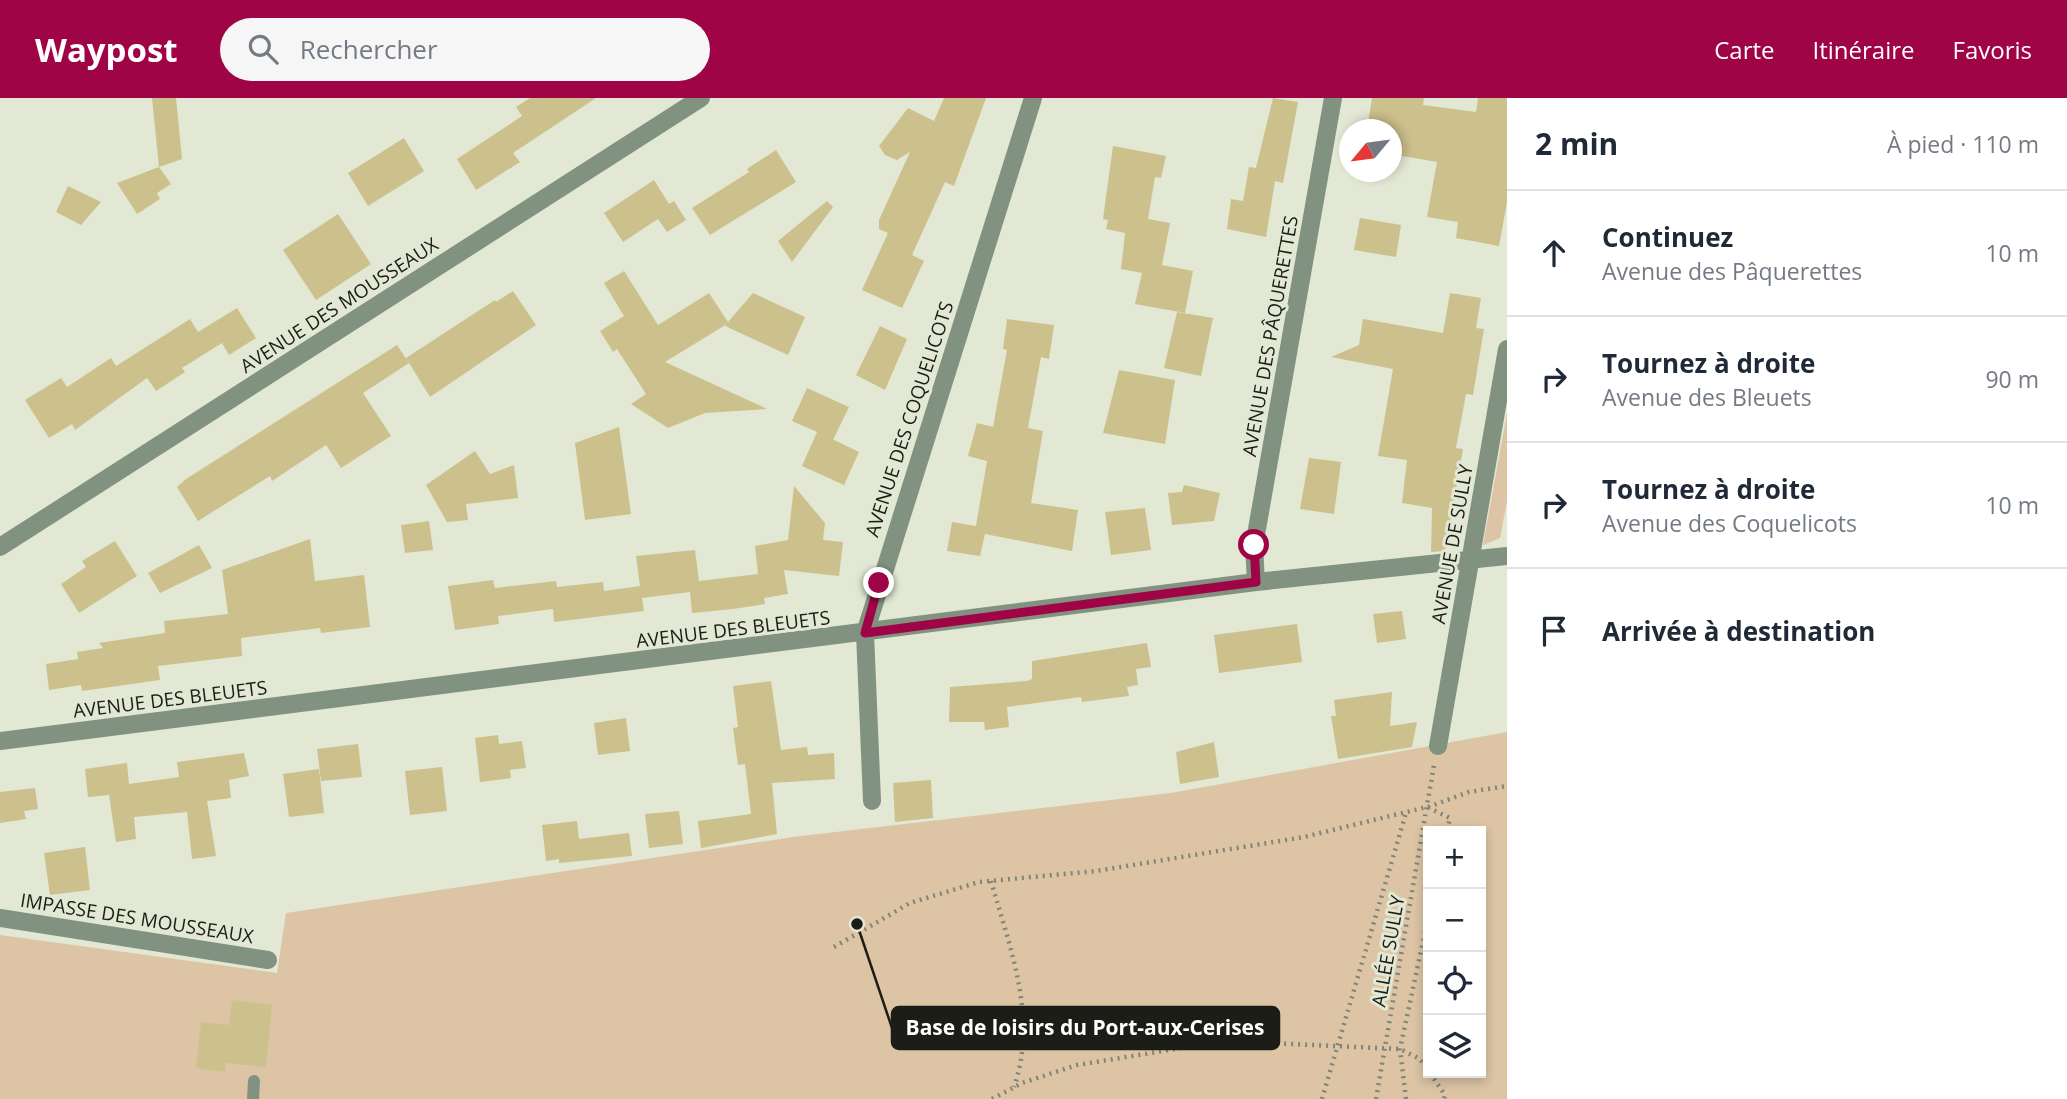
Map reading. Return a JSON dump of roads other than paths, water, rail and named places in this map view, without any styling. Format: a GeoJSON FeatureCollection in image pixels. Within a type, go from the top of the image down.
{"type":"FeatureCollection","features":[{"type":"Feature","properties":{"kind":"street","name":"AVENUE DES MOUSSEAUX"},"geometry":{"type":"LineString","coordinates":[[0,547],[701,98]]}},
{"type":"Feature","properties":{"kind":"street","name":"AVENUE DES COQUELICOTS"},"geometry":{"type":"LineString","coordinates":[[872,801],[865,633],[1033,98]]}},
{"type":"Feature","properties":{"kind":"street","name":"AVENUE DES PÂQUERETTES"},"geometry":{"type":"LineString","coordinates":[[1256,582],[1254,545],[1333,98]]}},
{"type":"Feature","properties":{"kind":"street","name":"AVENUE DE SULLY"},"geometry":{"type":"LineString","coordinates":[[1438,746],[1507,349]]}},
{"type":"Feature","properties":{"kind":"street","name":"AVENUE DES BLEUETS"},"geometry":{"type":"LineString","coordinates":[[0,741],[1256,582],[1507,556]]}},
{"type":"Feature","properties":{"kind":"street","name":"IMPASSE DES MOUSSEAUX"},"geometry":{"type":"LineString","coordinates":[[0,918],[268,960]]}},
{"type":"Feature","properties":{"kind":"lane"},"geometry":{"type":"LineString","coordinates":[[253,1099],[254,1081]]}},
{"type":"Feature","properties":{"kind":"place","name":"Base de loisirs du Port-aux-Cerises"},"geometry":{"type":"Point","coordinates":[857,924]}}]}
